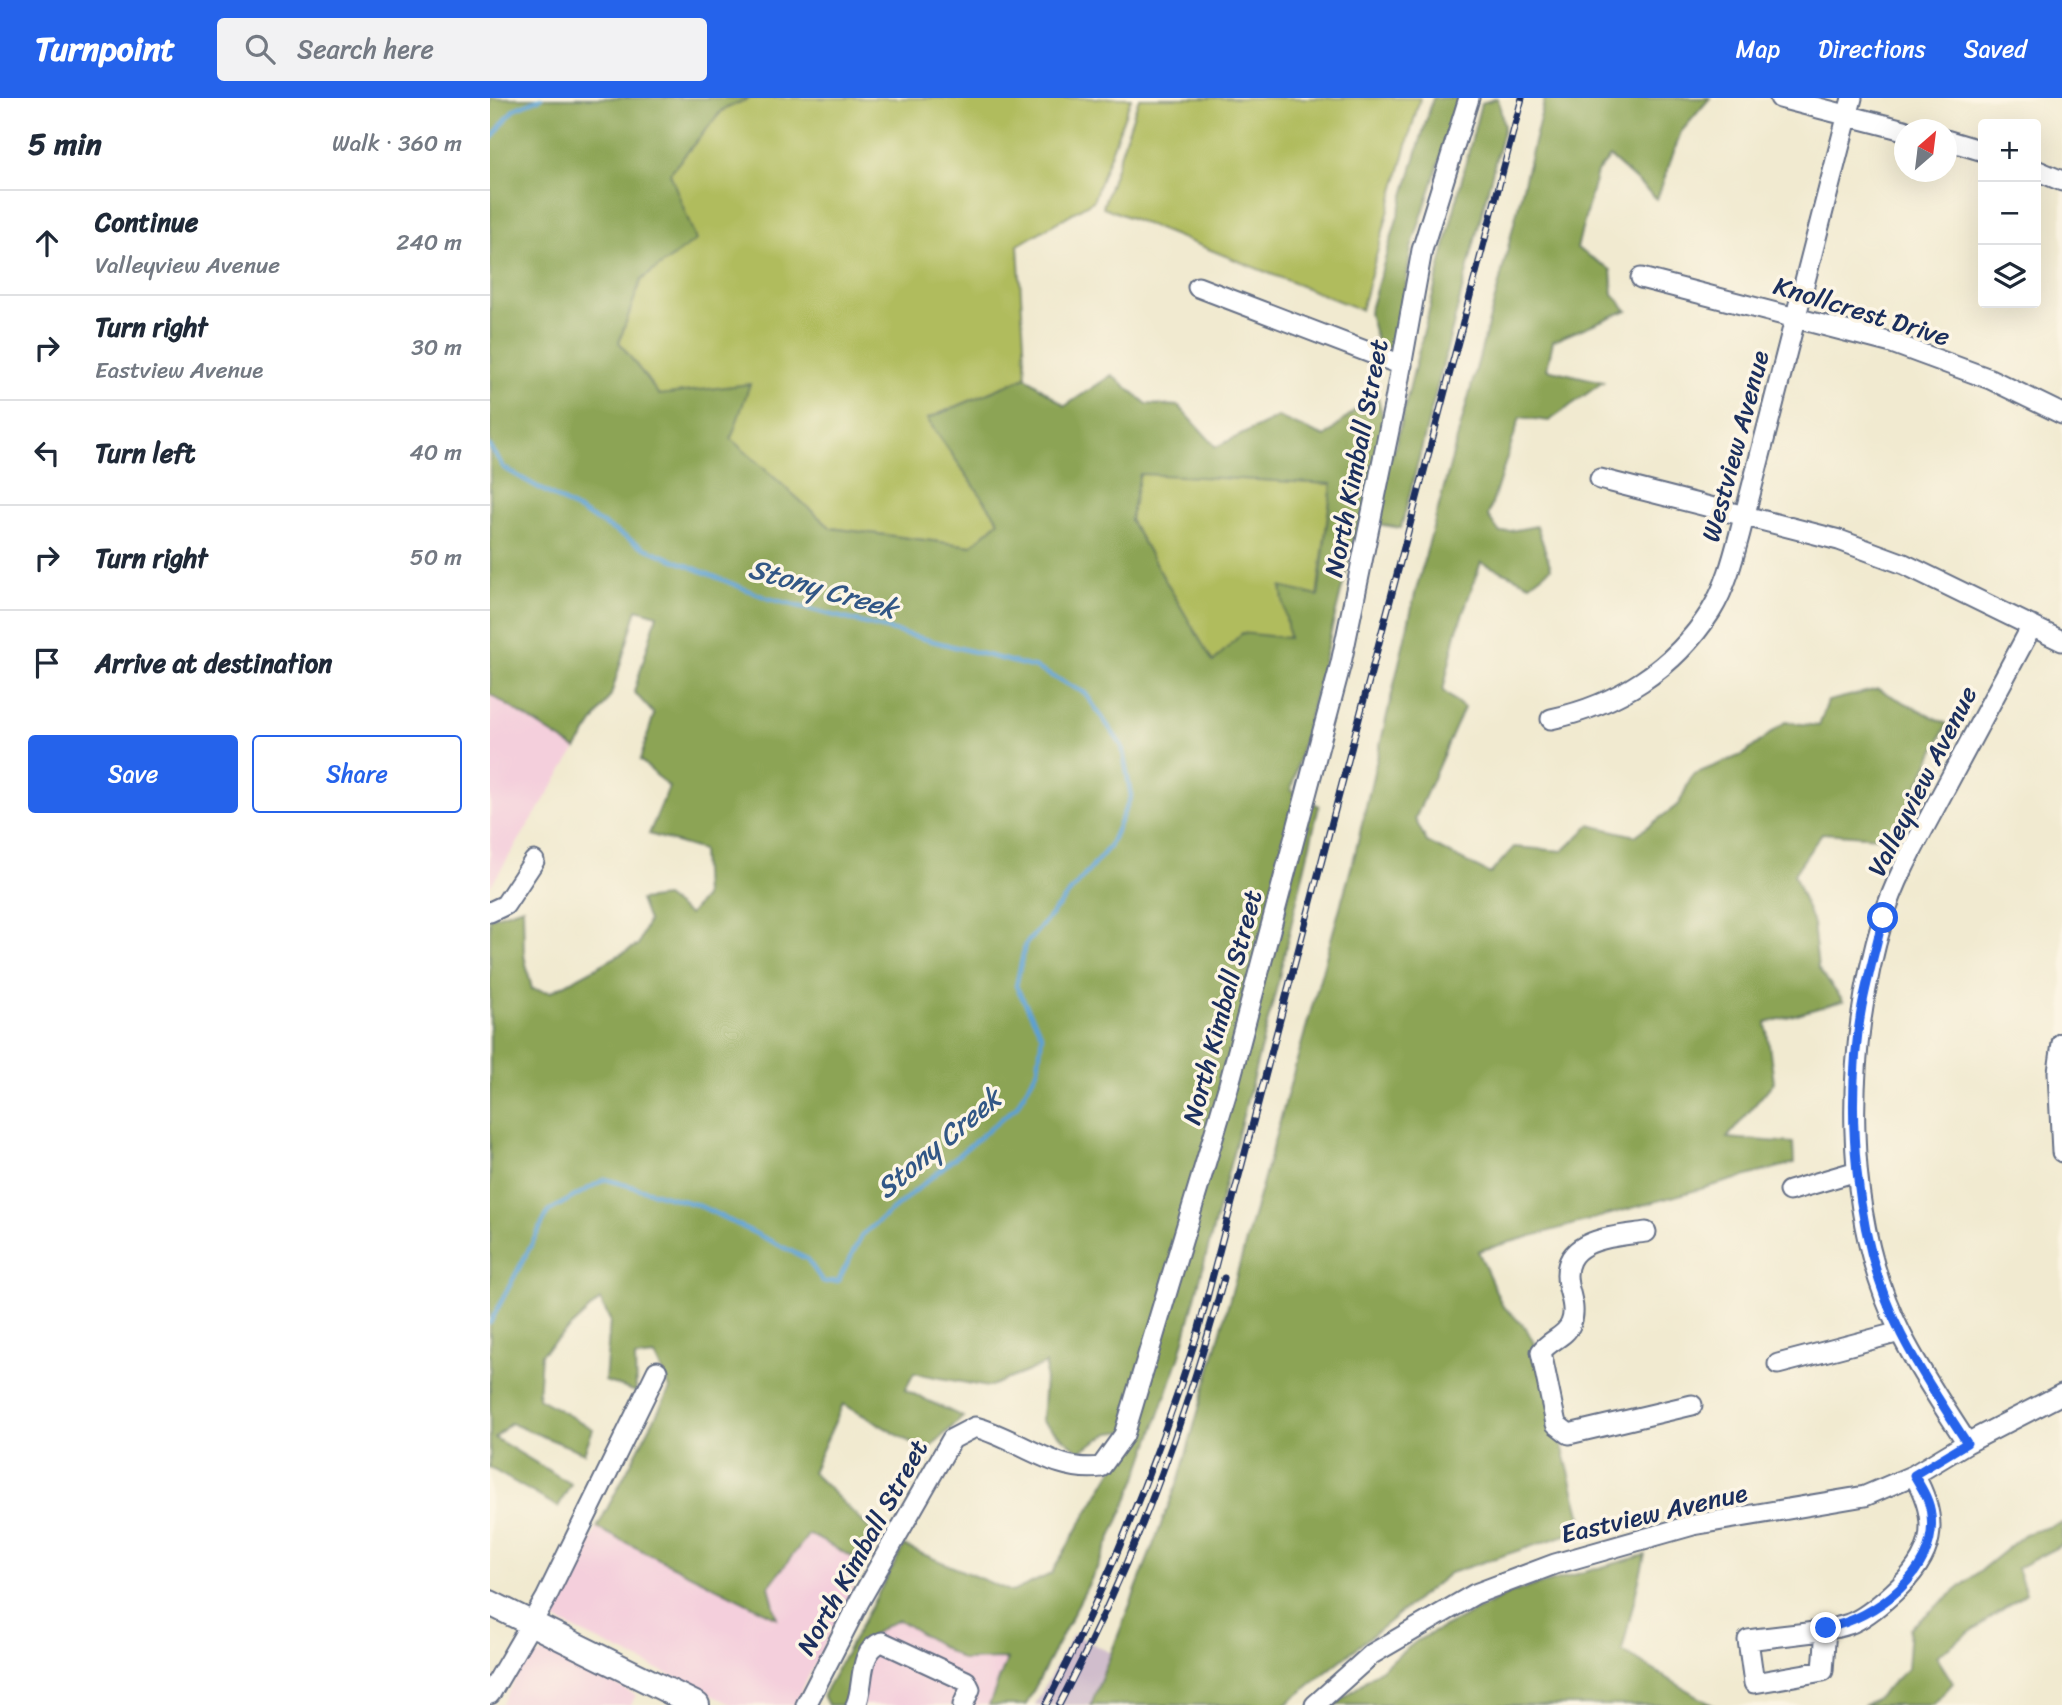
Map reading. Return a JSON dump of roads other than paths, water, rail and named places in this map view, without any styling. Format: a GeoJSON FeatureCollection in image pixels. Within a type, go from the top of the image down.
{"type":"FeatureCollection","features":[{"type":"Feature","properties":{"kind":"main road"},"geometry":{"type":"LineString","coordinates":[[490,1603],[697,1705]]}},
{"type":"Feature","properties":{"kind":"street","name":"North Kimball Street"},"geometry":{"type":"LineString","coordinates":[[806,1705],[860,1600],[952,1439],[975,1427],[996,1433],[1065,1466],[1082,1470],[1101,1467],[1124,1435],[1228,1088],[1342,663],[1402,365],[1422,250],[1469,98]]}},
{"type":"Feature","properties":{"kind":"street"},"geometry":{"type":"LineString","coordinates":[[1780,98],[1849,107],[1894,125]]}},
{"type":"Feature","properties":{"kind":"street","name":"Westview Avenue"},"geometry":{"type":"LineString","coordinates":[[1551,719],[1582,712],[1621,696],[1669,663],[1711,611],[1729,570],[1745,514],[1849,107]]}},
{"type":"Feature","properties":{"kind":"street"},"geometry":{"type":"LineString","coordinates":[[1957,143],[1978,149]]}},
{"type":"Feature","properties":{"kind":"street"},"geometry":{"type":"LineString","coordinates":[[2041,172],[2062,181]]}},
{"type":"Feature","properties":{"kind":"street","name":"Knollcrest Drive"},"geometry":{"type":"LineString","coordinates":[[1641,278],[1797,316],[1892,343],[1990,379],[2062,414]]}},
{"type":"Feature","properties":{"kind":"street"},"geometry":{"type":"LineString","coordinates":[[1198,287],[1402,365]]}},
{"type":"Feature","properties":{"kind":"street"},"geometry":{"type":"LineString","coordinates":[[1600,479],[1839,540],[1904,564],[2062,641]]}},
{"type":"Feature","properties":{"kind":"street","name":"Valleyview Avenue"},"geometry":{"type":"LineString","coordinates":[[1967,1443],[1900,1332],[1868,1244],[1857,1171],[1854,1084],[1862,1007],[1883,918],[1916,843],[2032,626]]}},
{"type":"Feature","properties":{"kind":"street"},"geometry":{"type":"LineString","coordinates":[[490,912],[505,905],[534,861]]}},
{"type":"Feature","properties":{"kind":"street"},"geometry":{"type":"LineString","coordinates":[[2062,1043],[2058,1085],[2062,1153]]}},
{"type":"Feature","properties":{"kind":"street"},"geometry":{"type":"LineString","coordinates":[[1789,1191],[1857,1171]]}},
{"type":"Feature","properties":{"kind":"street"},"geometry":{"type":"LineString","coordinates":[[1646,1231],[1598,1240],[1577,1249],[1568,1261],[1567,1279],[1574,1315],[1570,1326],[1561,1336],[1546,1343],[1541,1352],[1556,1424],[1569,1434],[1692,1405]]}},
{"type":"Feature","properties":{"kind":"street"},"geometry":{"type":"LineString","coordinates":[[1778,1364],[1900,1332]]}},
{"type":"Feature","properties":{"kind":"street"},"geometry":{"type":"LineString","coordinates":[[490,1693],[531,1622],[657,1371]]}},
{"type":"Feature","properties":{"kind":"street","name":"Eastview Avenue"},"geometry":{"type":"LineString","coordinates":[[1315,1705],[1372,1654],[1475,1594],[1555,1564],[1693,1525],[1865,1496],[1914,1475],[1967,1443],[2062,1394]]}},
{"type":"Feature","properties":{"kind":"street"},"geometry":{"type":"LineString","coordinates":[[1826,1628],[1850,1623],[1879,1605],[1921,1563],[1929,1541],[1931,1514],[1914,1475]]}},
{"type":"Feature","properties":{"kind":"street"},"geometry":{"type":"LineString","coordinates":[[856,1705],[862,1693],[861,1672],[872,1649],[882,1642],[966,1681],[970,1689],[963,1705]]}},
{"type":"Feature","properties":{"kind":"waterway","name":"Stony Creek"},"geometry":{"type":"LineString","coordinates":[[490,140],[514,109],[541,98]]}},
{"type":"Feature","properties":{"kind":"waterway","name":"Stony Creek"},"geometry":{"type":"LineString","coordinates":[[490,446],[504,468],[645,548],[767,598],[1036,668],[1085,693],[1122,746],[1131,796],[1109,847],[1025,945],[1016,986],[1042,1035],[1038,1069],[1016,1107],[862,1235],[838,1281],[823,1282],[807,1259],[698,1205],[605,1179],[549,1211],[490,1323]]}},
{"type":"Feature","properties":{"kind":"railway"},"geometry":{"type":"LineString","coordinates":[[1046,1705],[1069,1660],[1130,1522],[1166,1428],[1198,1332],[1522,98]]}},
{"type":"Feature","properties":{"kind":"railway"},"geometry":{"type":"LineString","coordinates":[[1059,1705],[1109,1602],[1153,1496],[1191,1388],[1224,1278]]}}]}
